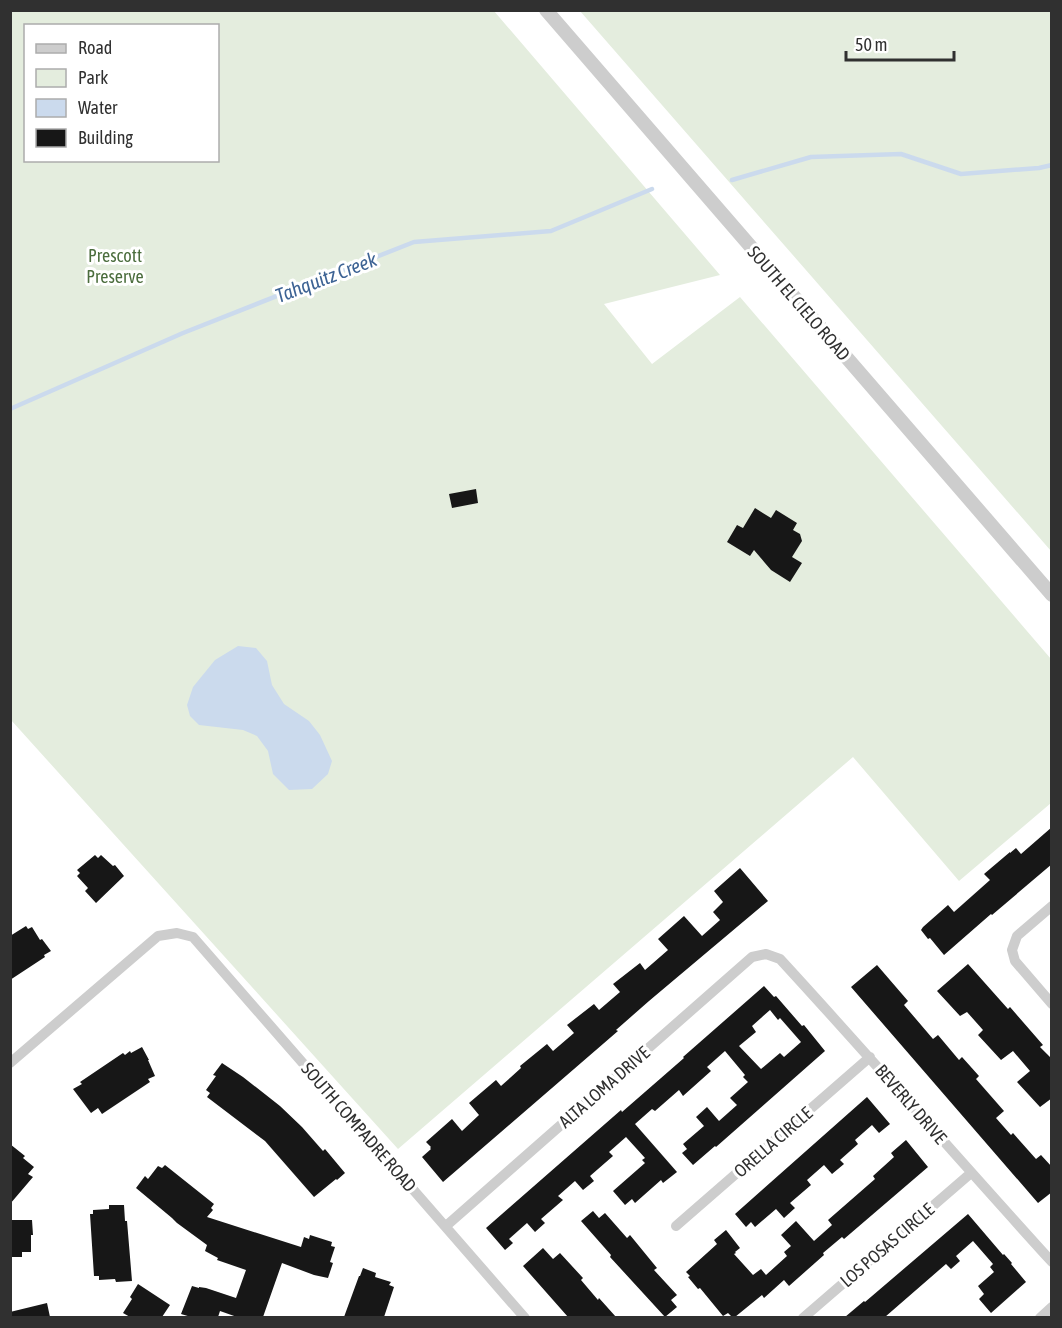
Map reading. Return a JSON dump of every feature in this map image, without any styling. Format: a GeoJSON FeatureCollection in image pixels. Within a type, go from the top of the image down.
{"type":"FeatureCollection","features":[{"type":"Feature","properties":{"kind":"street","name":"SOUTH EL CIELO ROAD"},"geometry":{"type":"LineString","coordinates":[[546,10],[1052,595]]}},
{"type":"Feature","properties":{"kind":"street"},"geometry":{"type":"LineString","coordinates":[[1052,906],[1017,936],[1012,950],[1015,962],[1052,1004]]}},
{"type":"Feature","properties":{"kind":"street","name":"SOUTH COMPADRE ROAD"},"geometry":{"type":"LineString","coordinates":[[10,1063],[158,936],[177,933],[193,937],[525,1317]]}},
{"type":"Feature","properties":{"kind":"street","name":"ALTA LOMA DRIVE"},"geometry":{"type":"LineString","coordinates":[[446,1226],[752,957],[766,954]]}},
{"type":"Feature","properties":{"kind":"street","name":"BEVERLY DRIVE"},"geometry":{"type":"LineString","coordinates":[[766,954],[780,959],[1052,1262]]}},
{"type":"Feature","properties":{"kind":"street","name":"ORELLA CIRCLE"},"geometry":{"type":"LineString","coordinates":[[676,1226],[870,1057]]}},
{"type":"Feature","properties":{"kind":"street","name":"LOS POSAS CIRCLE"},"geometry":{"type":"LineString","coordinates":[[803,1317],[971,1173]]}},
{"type":"Feature","properties":{"kind":"street"},"geometry":{"type":"LineString","coordinates":[[1040,1317],[1052,1307]]}},
{"type":"Feature","properties":{"kind":"green space","name":"Prescott Preserve"},"geometry":{"type":"Polygon","coordinates":[[[10,11],[494,11],[720,275],[604,304],[652,364],[740,297],[1051,659],[1051,803],[959,881],[853,757],[398,1149],[11,720],[10,11]]]}},
{"type":"Feature","properties":{"kind":"green space"},"geometry":{"type":"Polygon","coordinates":[[[580,11],[1051,11],[1051,551],[580,11]]]}},
{"type":"Feature","properties":{"kind":"water"},"geometry":{"type":"Polygon","coordinates":[[[238,646],[256,648],[267,661],[272,685],[284,704],[309,721],[320,735],[332,761],[328,774],[312,789],[289,790],[273,774],[268,751],[257,736],[243,730],[199,725],[190,716],[187,705],[193,687],[215,660],[238,646]]]}},
{"type":"Feature","properties":{"kind":"building"},"geometry":{"type":"Polygon","coordinates":[[[476,489],[478,503],[452,508],[449,494],[476,489]]]}},
{"type":"Feature","properties":{"kind":"building"},"geometry":{"type":"Polygon","coordinates":[[[755,508],[771,518],[776,510],[797,523],[793,530],[800,534],[802,541],[792,557],[802,563],[790,582],[771,570],[754,550],[750,556],[727,542],[737,525],[743,528],[755,508]]]}},
{"type":"Feature","properties":{"kind":"building"},"geometry":{"type":"Polygon","coordinates":[[[1052,827],[1052,864],[944,955],[921,930],[923,927],[948,905],[954,912],[990,880],[984,874],[1016,848],[1021,854],[1052,827]]]}},
{"type":"Feature","properties":{"kind":"building"},"geometry":{"type":"Polygon","coordinates":[[[95,855],[98,858],[101,855],[113,866],[115,865],[124,876],[96,903],[85,891],[88,888],[77,876],[80,873],[77,870],[95,855]]]}},
{"type":"Feature","properties":{"kind":"building"},"geometry":{"type":"Polygon","coordinates":[[[740,868],[768,901],[649,1001],[616,1030],[618,1031],[443,1182],[422,1157],[431,1149],[426,1142],[452,1119],[462,1131],[479,1115],[469,1103],[496,1080],[501,1086],[521,1068],[520,1066],[547,1044],[553,1051],[574,1033],[567,1025],[594,1004],[599,1010],[620,992],[613,984],[640,963],[645,970],[668,950],[658,939],[684,916],[702,936],[720,920],[713,912],[723,902],[714,891],[740,868]]]}},
{"type":"Feature","properties":{"kind":"building"},"geometry":{"type":"Polygon","coordinates":[[[26,926],[28,929],[32,927],[51,951],[10,980],[10,936],[26,926]]]}},
{"type":"Feature","properties":{"kind":"building"},"geometry":{"type":"Polygon","coordinates":[[[968,964],[1008,1009],[1010,1007],[1052,1059],[1052,1098],[1040,1107],[1017,1082],[1030,1071],[1013,1051],[1001,1060],[978,1035],[983,1030],[967,1012],[960,1016],[937,991],[968,964]]]}},
{"type":"Feature","properties":{"kind":"building"},"geometry":{"type":"Polygon","coordinates":[[[877,965],[908,1001],[904,1005],[933,1039],[938,1035],[959,1060],[962,1057],[979,1076],[976,1079],[1004,1111],[996,1118],[1036,1159],[1041,1155],[1052,1167],[1052,1192],[1038,1203],[851,987],[877,965]]]}},
{"type":"Feature","properties":{"kind":"building"},"geometry":{"type":"Polygon","coordinates":[[[764,986],[774,997],[776,996],[802,1026],[804,1025],[825,1051],[693,1165],[682,1153],[687,1149],[683,1144],[704,1126],[696,1117],[707,1107],[719,1121],[737,1105],[730,1098],[748,1082],[725,1051],[707,1067],[711,1071],[683,1096],[679,1090],[655,1111],[652,1109],[635,1124],[677,1172],[663,1183],[661,1180],[635,1203],[632,1199],[625,1205],[613,1191],[645,1163],[642,1160],[645,1158],[626,1137],[609,1152],[613,1156],[590,1176],[594,1181],[583,1190],[575,1181],[558,1196],[563,1200],[541,1219],[545,1223],[535,1232],[527,1223],[509,1239],[513,1243],[505,1250],[486,1228],[764,986]],[[770,1010],[752,1026],[756,1032],[739,1046],[761,1069],[780,1053],[784,1057],[801,1042],[780,1018],[778,1020],[770,1010]]]}},
{"type":"Feature","properties":{"kind":"building"},"geometry":{"type":"Polygon","coordinates":[[[142,1047],[155,1076],[148,1079],[150,1082],[102,1114],[98,1108],[91,1113],[73,1089],[123,1053],[125,1055],[142,1047]]]}},
{"type":"Feature","properties":{"kind":"building"},"geometry":{"type":"Polygon","coordinates":[[[222,1063],[280,1106],[323,1151],[325,1149],[345,1173],[314,1197],[265,1141],[207,1097],[210,1093],[206,1090],[222,1063]]]}},
{"type":"Feature","properties":{"kind":"building"},"geometry":{"type":"Polygon","coordinates":[[[867,1097],[890,1124],[879,1133],[872,1125],[855,1140],[858,1144],[840,1160],[844,1164],[832,1174],[824,1165],[807,1180],[811,1185],[790,1203],[795,1208],[784,1218],[776,1209],[755,1227],[751,1222],[746,1227],[735,1214],[867,1097]]]}},
{"type":"Feature","properties":{"kind":"building"},"geometry":{"type":"Polygon","coordinates":[[[906,1140],[928,1167],[844,1239],[842,1237],[823,1253],[824,1255],[789,1286],[784,1280],[764,1298],[762,1295],[732,1317],[728,1313],[723,1316],[688,1277],[690,1276],[686,1272],[717,1244],[714,1240],[726,1230],[740,1248],[734,1254],[753,1275],[761,1269],[766,1275],[787,1256],[784,1252],[791,1246],[781,1235],[796,1221],[814,1241],[832,1225],[828,1220],[875,1179],[873,1176],[894,1157],[891,1153],[906,1140]]]}},
{"type":"Feature","properties":{"kind":"building"},"geometry":{"type":"Polygon","coordinates":[[[10,1144],[34,1167],[28,1174],[33,1177],[10,1204],[10,1144]]]}},
{"type":"Feature","properties":{"kind":"building"},"geometry":{"type":"Polygon","coordinates":[[[165,1165],[214,1204],[211,1208],[213,1210],[207,1217],[301,1247],[304,1237],[309,1239],[310,1235],[332,1242],[331,1246],[335,1247],[328,1278],[282,1263],[263,1317],[237,1317],[220,1311],[218,1317],[191,1317],[181,1314],[192,1286],[236,1298],[246,1270],[217,1260],[218,1258],[205,1251],[207,1245],[136,1188],[145,1176],[148,1179],[158,1166],[162,1168],[165,1165]]]}},
{"type":"Feature","properties":{"kind":"building"},"geometry":{"type":"Polygon","coordinates":[[[109,1205],[124,1205],[132,1281],[99,1280],[99,1276],[94,1276],[90,1214],[93,1214],[93,1210],[109,1209],[109,1205]]]}},
{"type":"Feature","properties":{"kind":"building"},"geometry":{"type":"Polygon","coordinates":[[[593,1211],[599,1218],[605,1213],[627,1238],[630,1235],[657,1268],[654,1270],[677,1295],[671,1300],[677,1307],[665,1317],[610,1257],[611,1255],[581,1221],[593,1211]]]}},
{"type":"Feature","properties":{"kind":"building"},"geometry":{"type":"Polygon","coordinates":[[[968,1214],[1026,1282],[991,1313],[979,1299],[984,1294],[978,1286],[994,1272],[990,1267],[993,1264],[973,1241],[956,1256],[960,1261],[951,1269],[946,1264],[885,1317],[845,1317],[865,1302],[968,1214]]]}},
{"type":"Feature","properties":{"kind":"building"},"geometry":{"type":"Polygon","coordinates":[[[10,1220],[32,1220],[31,1252],[22,1252],[22,1257],[10,1257],[10,1220]]]}},
{"type":"Feature","properties":{"kind":"building"},"geometry":{"type":"Polygon","coordinates":[[[543,1248],[553,1259],[560,1253],[583,1278],[581,1280],[598,1300],[599,1298],[616,1317],[568,1317],[523,1266],[543,1248]]]}},
{"type":"Feature","properties":{"kind":"building"},"geometry":{"type":"Polygon","coordinates":[[[363,1268],[376,1273],[375,1277],[391,1282],[389,1285],[394,1287],[384,1317],[344,1317],[363,1268]]]}},
{"type":"Feature","properties":{"kind":"building"},"geometry":{"type":"Polygon","coordinates":[[[138,1284],[170,1305],[162,1317],[130,1317],[123,1313],[138,1284]]]}},
{"type":"Feature","properties":{"kind":"building"},"geometry":{"type":"Polygon","coordinates":[[[47,1303],[50,1317],[10,1317],[10,1312],[47,1303]]]}},
{"type":"Feature","properties":{"kind":"waterway","name":"Tahquitz Creek"},"geometry":{"type":"LineString","coordinates":[[732,180],[811,157],[901,154],[961,174],[1052,165]]}},
{"type":"Feature","properties":{"kind":"waterway","name":"Tahquitz Creek"},"geometry":{"type":"LineString","coordinates":[[10,409],[183,333],[414,242],[551,231],[652,189]]}}]}
